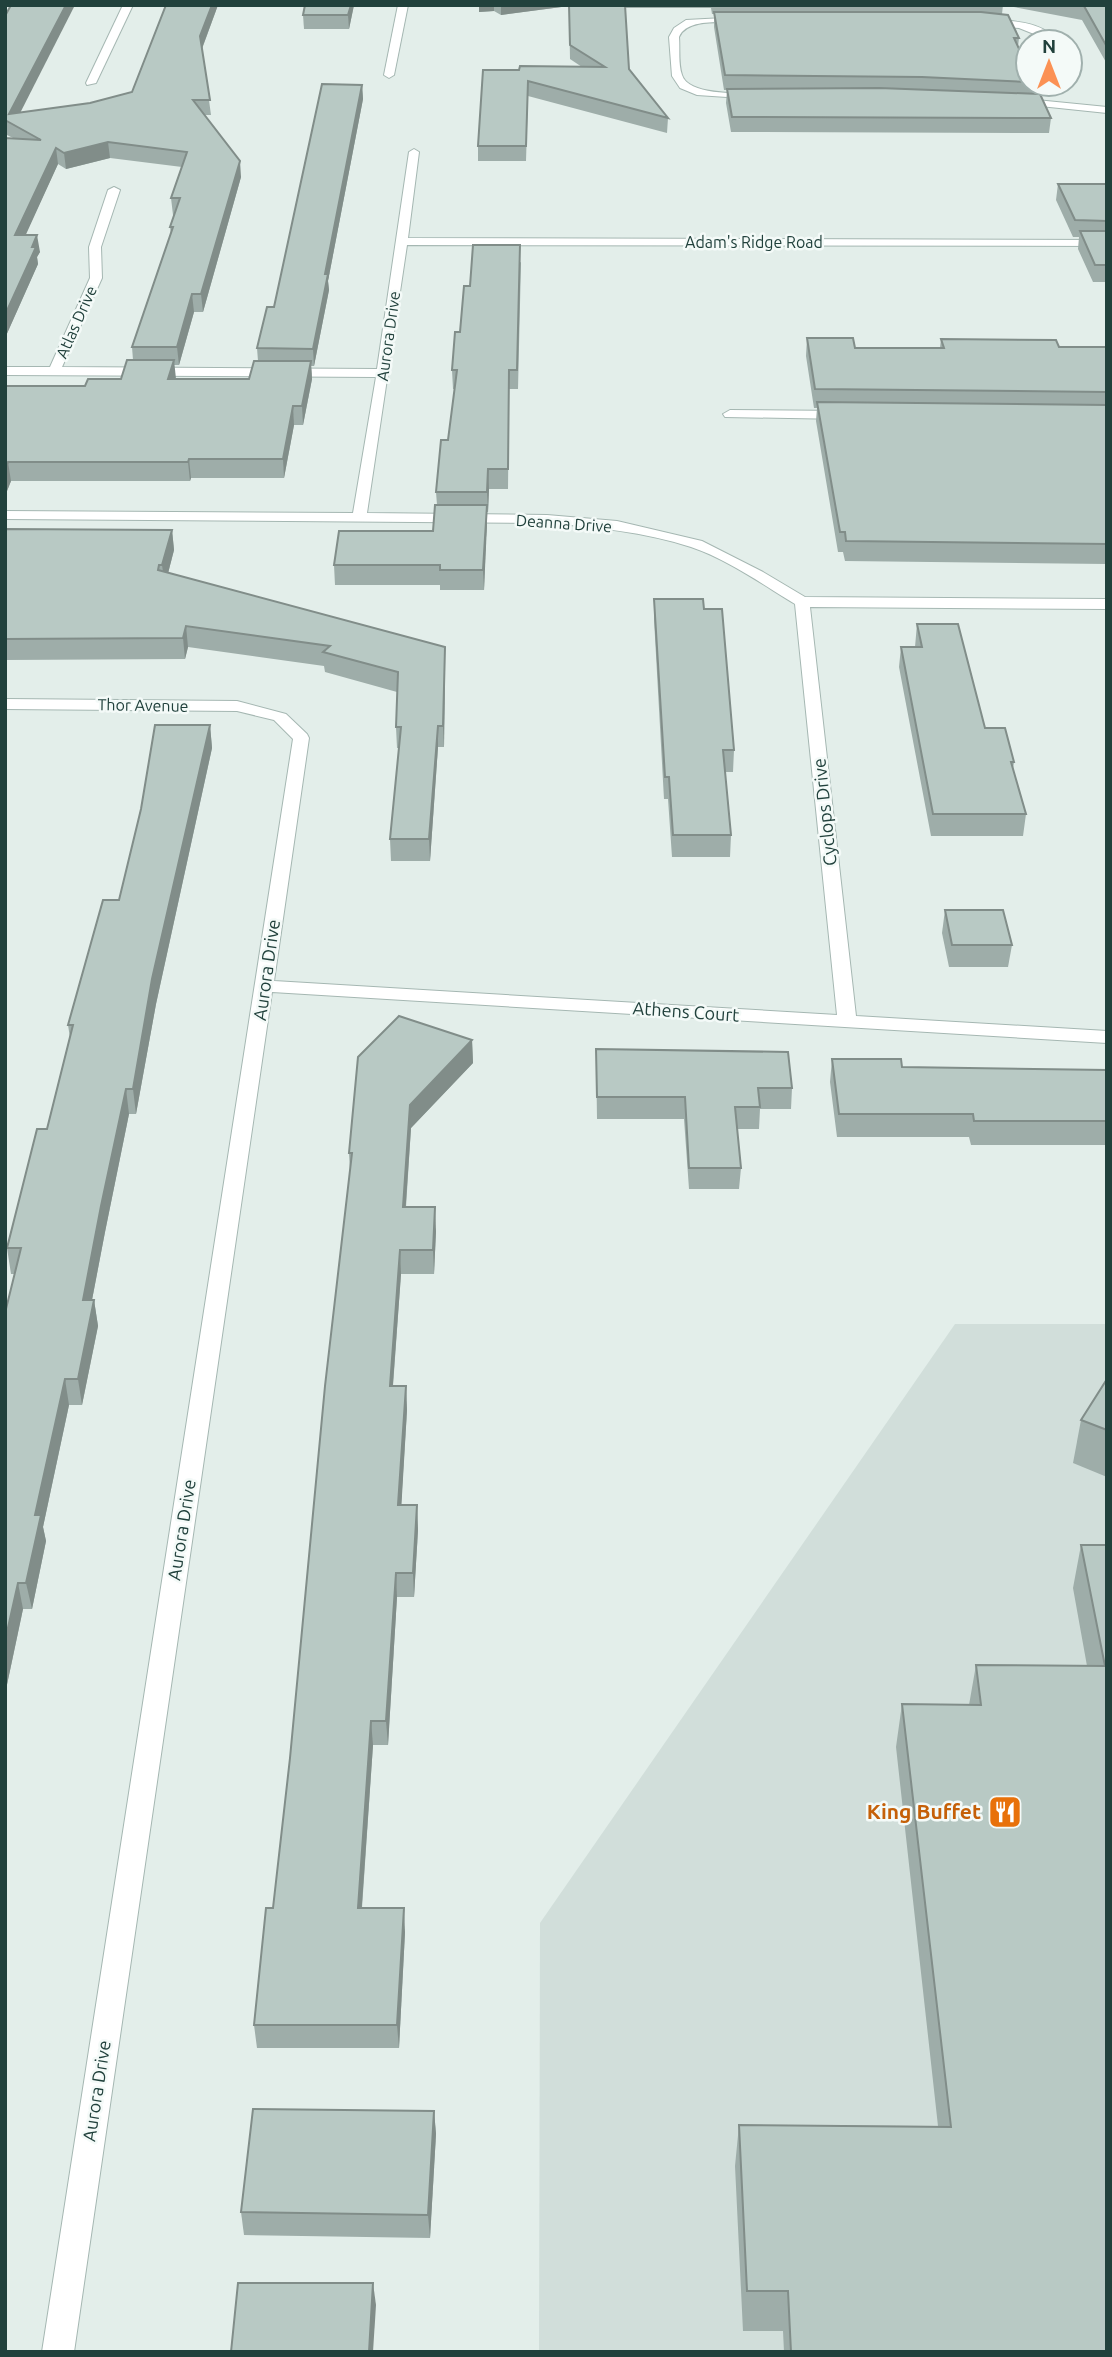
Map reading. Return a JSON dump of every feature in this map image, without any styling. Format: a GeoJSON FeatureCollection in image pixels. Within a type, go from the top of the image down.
{"type":"FeatureCollection","features":[{"type":"Feature","properties":{"kind":"street"},"geometry":{"type":"LineString","coordinates":[[91,83],[128,5]]}},
{"type":"Feature","properties":{"kind":"street"},"geometry":{"type":"LineString","coordinates":[[388,75],[403,5]]}},
{"type":"Feature","properties":{"kind":"street"},"geometry":{"type":"LineString","coordinates":[[746,19],[686,23],[677,30],[674,37],[677,76],[684,86],[701,93],[762,97]]}},
{"type":"Feature","properties":{"kind":"street"},"geometry":{"type":"LineString","coordinates":[[980,22],[1028,28]]}},
{"type":"Feature","properties":{"kind":"street"},"geometry":{"type":"LineString","coordinates":[[1001,100],[1062,99],[1107,110]]}},
{"type":"Feature","properties":{"kind":"street","name":"Aurora Drive"},"geometry":{"type":"LineString","coordinates":[[359,519],[414,152]]}},
{"type":"Feature","properties":{"kind":"street","name":"Atlas Drive"},"geometry":{"type":"LineString","coordinates":[[54,372],[96,278],[95,247],[114,190]]}},
{"type":"Feature","properties":{"kind":"street","name":"Adam's Ridge Road"},"geometry":{"type":"LineString","coordinates":[[401,241],[1107,243]]}},
{"type":"Feature","properties":{"kind":"street"},"geometry":{"type":"LineString","coordinates":[[5,371],[383,373]]}},
{"type":"Feature","properties":{"kind":"street"},"geometry":{"type":"LineString","coordinates":[[730,414],[856,415]]}},
{"type":"Feature","properties":{"kind":"street","name":"Deanna Drive"},"geometry":{"type":"LineString","coordinates":[[5,515],[547,519],[617,525],[697,544],[758,575],[802,602]]}},
{"type":"Feature","properties":{"kind":"street"},"geometry":{"type":"LineString","coordinates":[[802,602],[1107,604]]}},
{"type":"Feature","properties":{"kind":"street","name":"Cyclops Drive"},"geometry":{"type":"LineString","coordinates":[[802,602],[847,1022]]}},
{"type":"Feature","properties":{"kind":"street","name":"Thor Avenue"},"geometry":{"type":"LineString","coordinates":[[5,704],[237,706],[280,717]]}},
{"type":"Feature","properties":{"kind":"street","name":"Aurora Drive"},"geometry":{"type":"LineString","coordinates":[[58,2352],[301,738],[280,717]]}},
{"type":"Feature","properties":{"kind":"street","name":"Athens Court"},"geometry":{"type":"LineString","coordinates":[[265,986],[1107,1037]]}},
{"type":"Feature","properties":{"kind":"shaded area"},"geometry":{"type":"Polygon","coordinates":[[[955,1324],[1107,1324],[1107,2352],[539,2352],[540,1923],[955,1324]]]}},
{"type":"Feature","properties":{"kind":"building"},"geometry":{"type":"Polygon","coordinates":[[[11,5],[66,5],[9,114],[90,103],[132,92],[166,5],[212,5],[200,36],[210,100],[193,100],[240,161],[201,294],[192,294],[177,347],[132,347],[173,227],[170,227],[180,198],[171,198],[187,152],[108,142],[64,153],[56,148],[15,235],[37,235],[32,247],[36,247],[5,315],[5,138],[41,140],[5,120],[5,16],[11,5]]]}},
{"type":"Feature","properties":{"kind":"building"},"geometry":{"type":"Polygon","coordinates":[[[305,5],[351,5],[348,15],[303,15],[305,5]]]}},
{"type":"Feature","properties":{"kind":"building"},"geometry":{"type":"Polygon","coordinates":[[[569,5],[625,5],[629,69],[668,118],[528,81],[526,146],[478,146],[483,70],[519,70],[520,66],[605,67],[570,45],[569,5]]]}},
{"type":"Feature","properties":{"kind":"building"},"geometry":{"type":"Polygon","coordinates":[[[1077,5],[1107,5],[1107,47],[1084,6],[1077,5]]]}},
{"type":"Feature","properties":{"kind":"building"},"geometry":{"type":"Polygon","coordinates":[[[714,12],[981,12],[1008,15],[1014,28],[1014,81],[922,77],[725,75],[714,12]]]}},
{"type":"Feature","properties":{"kind":"building"},"geometry":{"type":"Polygon","coordinates":[[[322,84],[362,85],[313,349],[257,348],[267,307],[274,307],[322,84]]]}},
{"type":"Feature","properties":{"kind":"building"},"geometry":{"type":"Polygon","coordinates":[[[879,88],[1014,93],[1014,98],[1042,98],[1051,118],[732,117],[727,89],[879,88]]]}},
{"type":"Feature","properties":{"kind":"building"},"geometry":{"type":"Polygon","coordinates":[[[1058,184],[1107,184],[1107,221],[1075,220],[1058,184]]]}},
{"type":"Feature","properties":{"kind":"building"},"geometry":{"type":"Polygon","coordinates":[[[1080,231],[1107,231],[1107,265],[1095,265],[1080,231]]]}},
{"type":"Feature","properties":{"kind":"building"},"geometry":{"type":"Polygon","coordinates":[[[473,245],[520,245],[517,370],[509,370],[508,469],[488,469],[487,492],[436,492],[441,440],[448,440],[457,370],[452,370],[455,332],[460,332],[464,286],[470,286],[473,245]]]}},
{"type":"Feature","properties":{"kind":"building"},"geometry":{"type":"Polygon","coordinates":[[[807,338],[853,338],[855,348],[944,348],[941,339],[1056,340],[1059,347],[1107,347],[1107,392],[815,389],[807,338]]]}},
{"type":"Feature","properties":{"kind":"building"},"geometry":{"type":"Polygon","coordinates":[[[127,360],[174,360],[168,379],[249,379],[254,361],[311,361],[302,406],[293,406],[283,459],[8,462],[5,469],[5,386],[85,386],[88,379],[121,379],[127,360]]]}},
{"type":"Feature","properties":{"kind":"building"},"geometry":{"type":"Polygon","coordinates":[[[817,402],[1107,405],[1107,544],[846,541],[845,532],[840,532],[817,402]]]}},
{"type":"Feature","properties":{"kind":"building"},"geometry":{"type":"Polygon","coordinates":[[[435,505],[487,505],[483,570],[440,570],[440,565],[334,565],[339,531],[433,531],[435,505]]]}},
{"type":"Feature","properties":{"kind":"building"},"geometry":{"type":"Polygon","coordinates":[[[5,529],[172,530],[162,565],[159,565],[158,570],[445,647],[443,726],[438,726],[429,839],[390,839],[401,727],[396,727],[398,672],[323,652],[330,646],[186,626],[183,638],[5,639],[5,529]]]}},
{"type":"Feature","properties":{"kind":"building"},"geometry":{"type":"Polygon","coordinates":[[[654,599],[703,599],[704,609],[722,609],[734,750],[723,750],[731,835],[673,835],[669,777],[665,777],[654,599]]]}},
{"type":"Feature","properties":{"kind":"building"},"geometry":{"type":"Polygon","coordinates":[[[917,624],[958,624],[985,728],[1005,728],[1014,762],[1011,762],[1026,814],[933,814],[901,647],[922,647],[917,624]]]}},
{"type":"Feature","properties":{"kind":"building"},"geometry":{"type":"Polygon","coordinates":[[[155,725],[210,725],[152,979],[133,1089],[126,1089],[101,1206],[83,1300],[94,1300],[78,1379],[65,1379],[35,1515],[41,1515],[26,1583],[18,1583],[5,1641],[5,1313],[21,1248],[7,1248],[37,1129],[47,1129],[73,1025],[68,1025],[103,900],[119,900],[141,809],[155,725]]]}},
{"type":"Feature","properties":{"kind":"building"},"geometry":{"type":"Polygon","coordinates":[[[945,910],[1003,910],[1012,945],[952,945],[945,910]]]}},
{"type":"Feature","properties":{"kind":"building"},"geometry":{"type":"Polygon","coordinates":[[[399,1016],[472,1040],[410,1105],[403,1207],[435,1207],[433,1250],[400,1250],[390,1386],[406,1386],[398,1505],[417,1505],[413,1573],[396,1573],[386,1721],[371,1721],[358,1908],[404,1908],[397,2025],[254,2025],[266,1908],[273,1908],[290,1758],[325,1386],[352,1153],[349,1153],[358,1057],[399,1016]]]}},
{"type":"Feature","properties":{"kind":"building"},"geometry":{"type":"Polygon","coordinates":[[[596,1049],[788,1052],[792,1088],[758,1088],[760,1107],[735,1107],[741,1168],[689,1168],[685,1097],[597,1097],[596,1049]]]}},
{"type":"Feature","properties":{"kind":"building"},"geometry":{"type":"Polygon","coordinates":[[[832,1059],[901,1059],[902,1067],[1107,1070],[1107,1121],[974,1121],[973,1114],[839,1114],[832,1059]]]}},
{"type":"Feature","properties":{"kind":"building"},"geometry":{"type":"Polygon","coordinates":[[[1107,1379],[1107,1430],[1081,1420],[1107,1379]]]}},
{"type":"Feature","properties":{"kind":"building"},"geometry":{"type":"Polygon","coordinates":[[[1081,1545],[1107,1545],[1107,2352],[791,2352],[788,2291],[747,2291],[739,2125],[951,2127],[902,1704],[981,1705],[976,1665],[1105,1666],[1081,1545]]]}},
{"type":"Feature","properties":{"kind":"building"},"geometry":{"type":"Polygon","coordinates":[[[253,2109],[434,2111],[428,2215],[241,2212],[253,2109]]]}},
{"type":"Feature","properties":{"kind":"building"},"geometry":{"type":"Polygon","coordinates":[[[238,2283],[373,2283],[369,2352],[231,2352],[238,2283]]]}},
{"type":"Feature","properties":{"kind":"place","name":"King Buffet"},"geometry":{"type":"Point","coordinates":[1005,1812]}}]}
